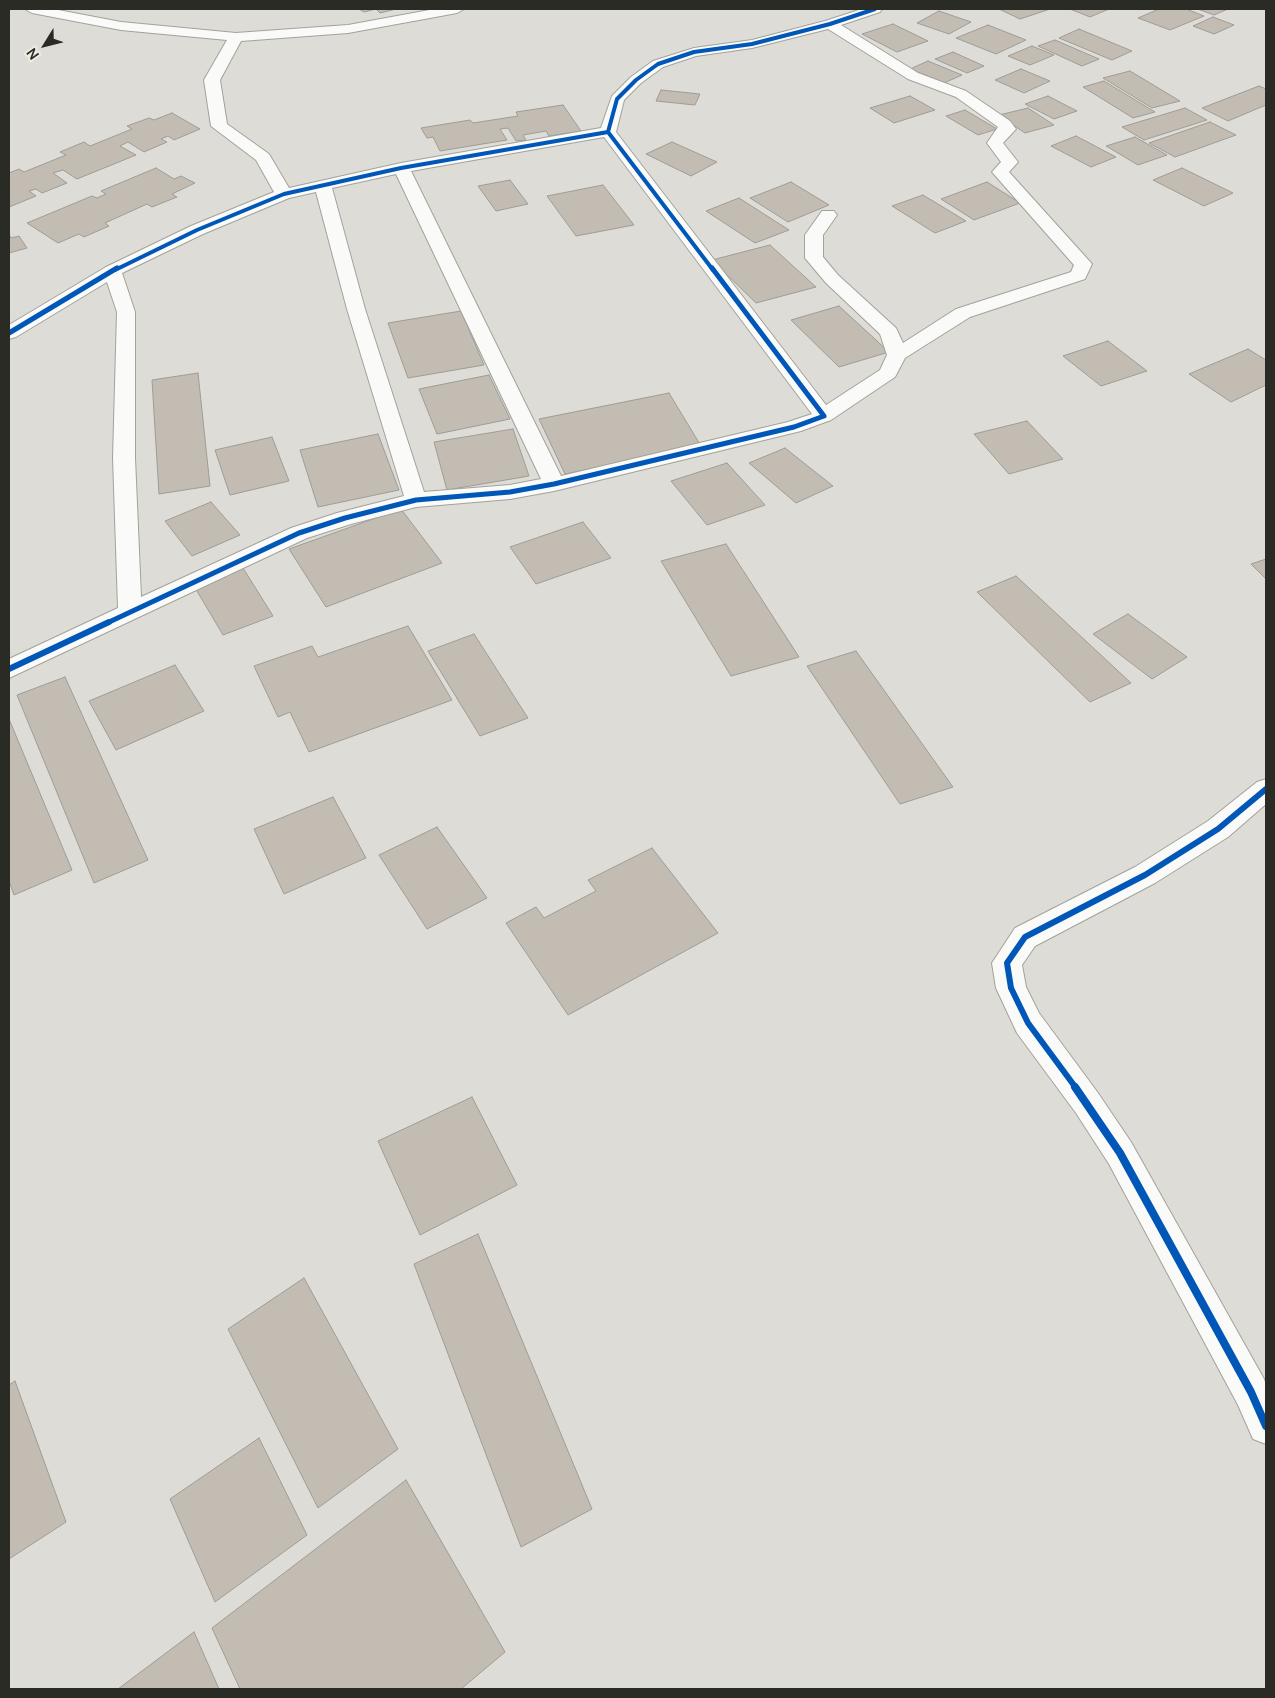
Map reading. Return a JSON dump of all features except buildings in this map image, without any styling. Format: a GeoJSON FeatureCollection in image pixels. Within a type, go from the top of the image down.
{"type":"FeatureCollection","features":[{"type":"Feature","properties":{"kind":"street"},"geometry":{"type":"LineString","coordinates":[[32,9],[121,26],[236,37],[348,29],[457,9]]}},
{"type":"Feature","properties":{"kind":"street"},"geometry":{"type":"LineString","coordinates":[[608,132],[617,99],[636,80],[658,64],[694,52],[752,44],[830,24],[875,9]]}},
{"type":"Feature","properties":{"kind":"street"},"geometry":{"type":"LineString","coordinates":[[121,26],[148,13]]}},
{"type":"Feature","properties":{"kind":"street"},"geometry":{"type":"LineString","coordinates":[[9,669],[299,533],[416,500],[510,492],[554,484],[794,427],[824,416],[888,373],[897,355],[963,313],[1079,275],[1083,264],[1000,172],[1010,162],[995,143],[998,137],[1008,129],[1004,124],[961,94],[913,76],[830,24]]}},
{"type":"Feature","properties":{"kind":"street"},"geometry":{"type":"LineString","coordinates":[[236,37],[212,80],[220,126],[262,157],[284,194]]}},
{"type":"Feature","properties":{"kind":"street"},"geometry":{"type":"LineString","coordinates":[[9,333],[112,272],[196,230],[284,194],[400,168],[608,132]]}},
{"type":"Feature","properties":{"kind":"street"},"geometry":{"type":"LineString","coordinates":[[608,132],[824,416]]}},
{"type":"Feature","properties":{"kind":"street"},"geometry":{"type":"LineString","coordinates":[[400,168],[554,484]]}},
{"type":"Feature","properties":{"kind":"street"},"geometry":{"type":"LineString","coordinates":[[323,185],[356,309],[416,500]]}},
{"type":"Feature","properties":{"kind":"street"},"geometry":{"type":"LineString","coordinates":[[828,215],[814,235],[814,258],[832,279],[889,332],[897,355]]}},
{"type":"Feature","properties":{"kind":"street"},"geometry":{"type":"LineString","coordinates":[[112,272],[126,312],[124,458],[130,612]]}},
{"type":"Feature","properties":{"kind":"street"},"geometry":{"type":"LineString","coordinates":[[1266,789],[1218,829],[1144,875],[1025,937],[1007,963],[1011,988],[1028,1023],[1087,1103],[1120,1154],[1251,1392],[1266,1426]]}},
{"type":"Feature","properties":{"kind":"cycle path"},"geometry":{"type":"LineString","coordinates":[[9,333],[112,271],[197,230],[284,194],[401,168],[608,132],[617,99],[636,80],[658,64],[694,52],[752,44],[830,24],[875,9]]}},
{"type":"Feature","properties":{"kind":"cycle path"},"geometry":{"type":"LineString","coordinates":[[9,669],[299,533],[345,518],[416,500],[510,492],[554,484],[794,427],[824,416],[608,132]]}},
{"type":"Feature","properties":{"kind":"cycle path"},"geometry":{"type":"LineString","coordinates":[[1266,789],[1218,829],[1145,875],[1025,937],[1007,963],[1011,988],[1028,1023],[1087,1103],[1120,1153],[1251,1392],[1266,1426]]}}]}
